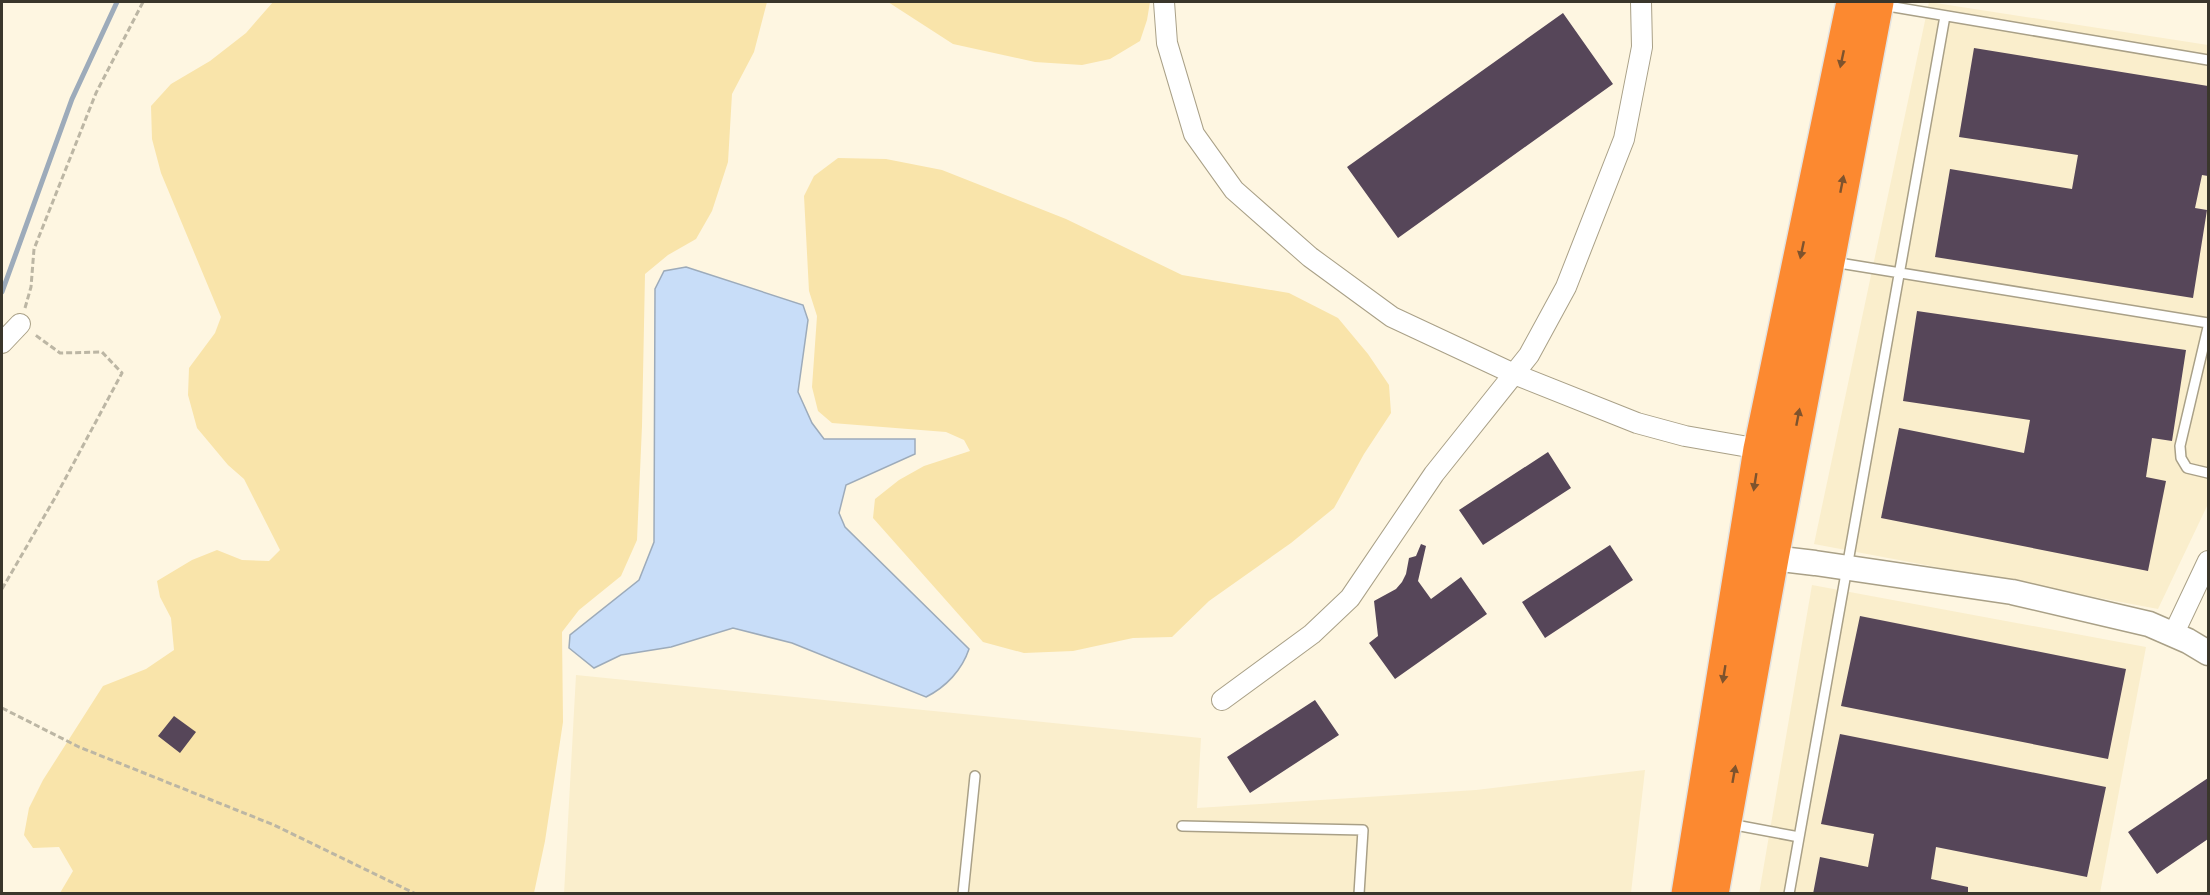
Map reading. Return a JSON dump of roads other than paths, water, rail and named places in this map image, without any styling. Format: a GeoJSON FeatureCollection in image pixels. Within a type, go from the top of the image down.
{"type":"FeatureCollection","features":[{"type":"Feature","properties":{"kind":"highway"},"geometry":{"type":"LineString","coordinates":[[1713,894],[1827,261],[1869,2]]}},
{"type":"Feature","properties":{"kind":"highway"},"geometry":{"type":"LineString","coordinates":[[1688,894],[1760,449],[1869,2]]}},
{"type":"Feature","properties":{"kind":"street"},"geometry":{"type":"LineString","coordinates":[[1164,2],[1167,43],[1194,134],[1234,190],[1310,257],[1392,318],[1514,374],[1637,423],[1685,436],[1760,449]]}},
{"type":"Feature","properties":{"kind":"street"},"geometry":{"type":"LineString","coordinates":[[1222,700],[1312,634],[1350,598],[1434,474],[1529,355],[1566,287],[1624,139],[1642,47],[1641,2]]}},
{"type":"Feature","properties":{"kind":"street"},"geometry":{"type":"LineString","coordinates":[[2,343],[20,324]]}},
{"type":"Feature","properties":{"kind":"street"},"geometry":{"type":"LineString","coordinates":[[1772,558],[2012,592],[2149,624],[2208,653]]}},
{"type":"Feature","properties":{"kind":"street"},"geometry":{"type":"LineString","coordinates":[[2173,635],[2208,561]]}},
{"type":"Feature","properties":{"kind":"lane"},"geometry":{"type":"LineString","coordinates":[[1869,2],[2208,60]]}},
{"type":"Feature","properties":{"kind":"lane"},"geometry":{"type":"LineString","coordinates":[[1789,894],[1945,16]]}},
{"type":"Feature","properties":{"kind":"lane"},"geometry":{"type":"LineString","coordinates":[[1827,261],[2208,325],[2180,446],[2181,458],[2187,468],[2208,473]]}},
{"type":"Feature","properties":{"kind":"lane"},"geometry":{"type":"LineString","coordinates":[[963,894],[975,776]]}},
{"type":"Feature","properties":{"kind":"lane"},"geometry":{"type":"LineString","coordinates":[[1725,824],[1799,837]]}},
{"type":"Feature","properties":{"kind":"lane"},"geometry":{"type":"LineString","coordinates":[[1182,826],[1363,830],[1359,894]]}},
{"type":"Feature","properties":{"kind":"water"},"geometry":{"type":"Polygon","coordinates":[[[686,267],[803,305],[808,320],[798,392],[812,423],[824,439],[915,439],[915,454],[846,485],[839,513],[845,527],[969,649],[958,671],[947,683],[926,697],[792,643],[733,628],[671,647],[621,655],[594,668],[569,648],[570,635],[639,580],[654,542],[655,289],[664,271],[686,267]]]}},
{"type":"Feature","properties":{"kind":"waterway"},"geometry":{"type":"LineString","coordinates":[[2,292],[72,99],[117,2]]}}]}
